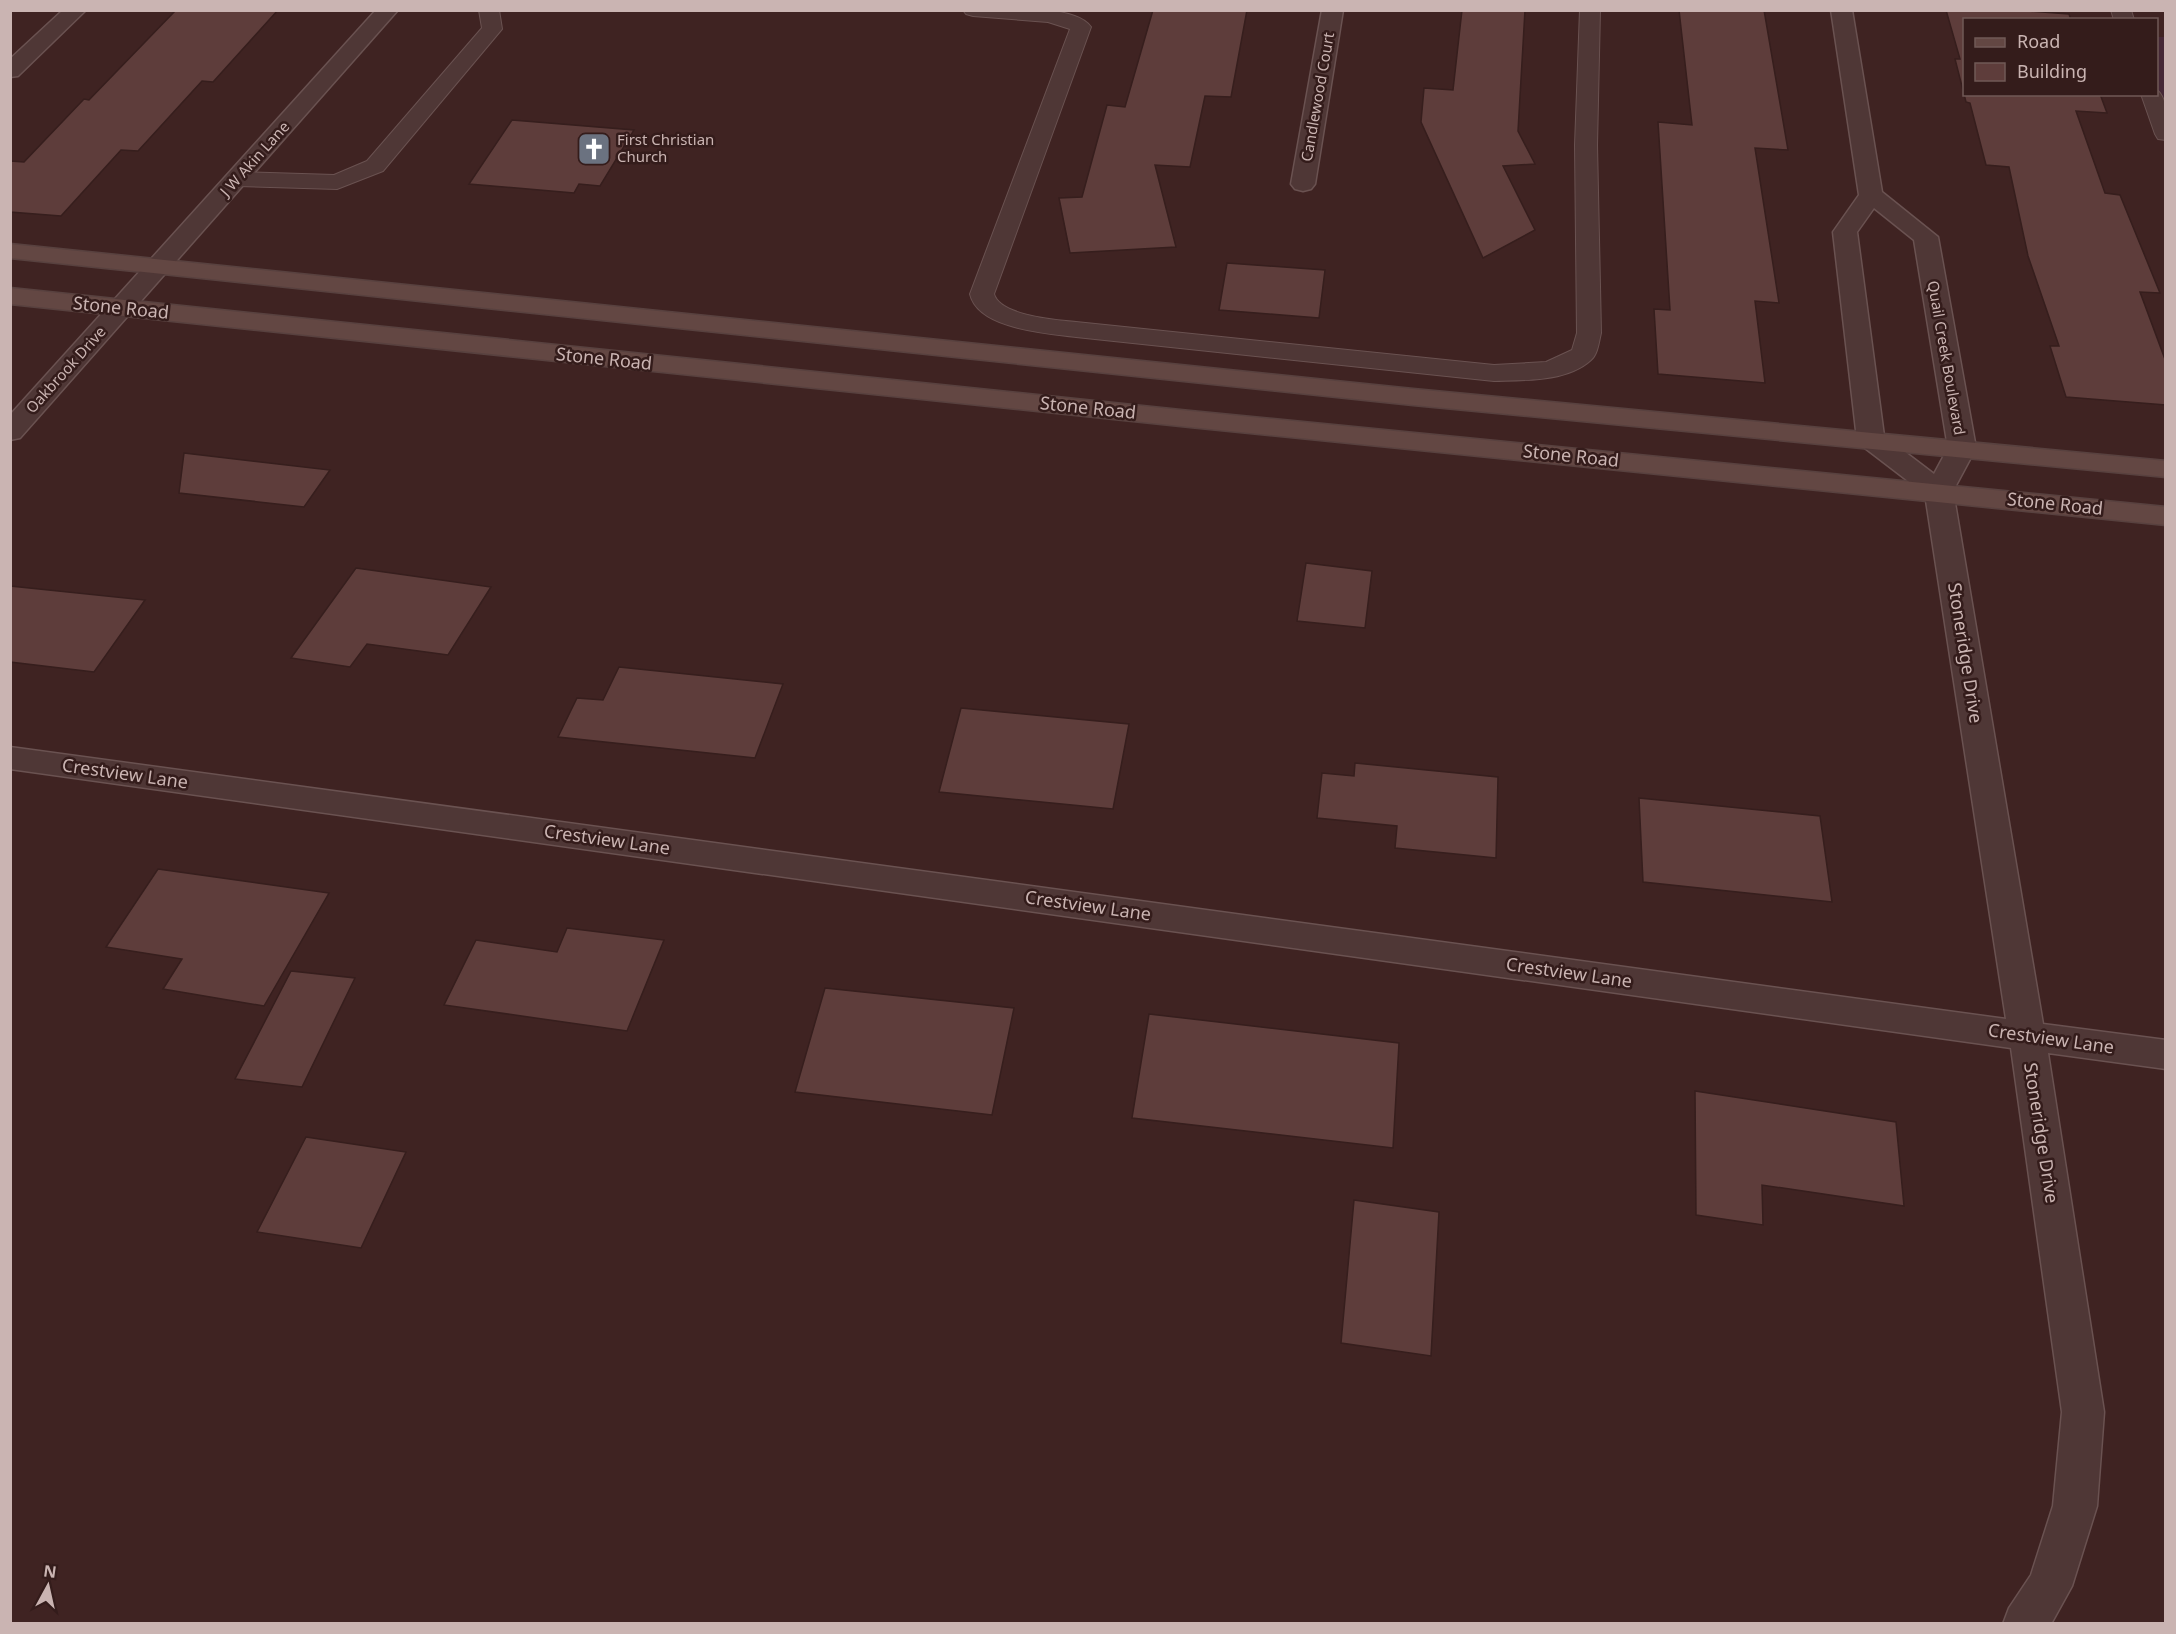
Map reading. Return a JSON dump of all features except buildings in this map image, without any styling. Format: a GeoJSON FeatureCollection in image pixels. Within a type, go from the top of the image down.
{"type":"FeatureCollection","features":[{"type":"Feature","properties":{"kind":"main road"},"geometry":{"type":"LineString","coordinates":[[10,251],[1425,398],[2166,469]]}},
{"type":"Feature","properties":{"kind":"main road","name":"Stone Road"},"geometry":{"type":"LineString","coordinates":[[10,296],[1190,419],[1939,491],[2166,516]]}},
{"type":"Feature","properties":{"kind":"street"},"geometry":{"type":"LineString","coordinates":[[10,71],[76,10]]}},
{"type":"Feature","properties":{"kind":"street","name":"J W Akin Lane"},"geometry":{"type":"LineString","coordinates":[[122,308],[388,10]]}},
{"type":"Feature","properties":{"kind":"street","name":"Candlewood Court"},"geometry":{"type":"LineString","coordinates":[[1303,184],[1333,10]]}},
{"type":"Feature","properties":{"kind":"street"},"geometry":{"type":"LineString","coordinates":[[1841,10],[1870,195],[1845,232],[1871,439],[1939,491]]}},
{"type":"Feature","properties":{"kind":"street","name":"Quail Creek Boulevard"},"geometry":{"type":"LineString","coordinates":[[1870,195],[1926,237],[1962,448],[1939,491]]}},
{"type":"Feature","properties":{"kind":"street","name":"Oakbrook Drive"},"geometry":{"type":"LineString","coordinates":[[10,432],[122,308]]}},
{"type":"Feature","properties":{"kind":"street","name":"Stoneridge Drive"},"geometry":{"type":"LineString","coordinates":[[1939,491],[2026,1035],[2083,1412],[2075,1506],[2050,1586],[2025,1623]]}},
{"type":"Feature","properties":{"kind":"street","name":"Crestview Lane"},"geometry":{"type":"LineString","coordinates":[[10,758],[2166,1055]]}},
{"type":"Feature","properties":{"kind":"lane"},"geometry":{"type":"LineString","coordinates":[[238,179],[337,182],[375,166],[492,29],[489,10]]}},
{"type":"Feature","properties":{"kind":"lane"},"geometry":{"type":"LineString","coordinates":[[973,10],[1057,18],[1080,16],[1081,27],[982,294],[985,305],[1003,315],[1039,324],[1103,333],[1504,373],[1536,372],[1567,366],[1583,354],[1588,333],[1586,145],[1590,10]]}},
{"type":"Feature","properties":{"kind":"lane"},"geometry":{"type":"LineString","coordinates":[[2152,96],[2166,134]]}},
{"type":"Feature","properties":{"kind":"shaded area"},"geometry":{"type":"Polygon","coordinates":[[[2158,37],[2165,37],[2165,115],[2158,92],[2158,37]]]}},
{"type":"Feature","properties":{"kind":"place","name":"First Christian Church"},"geometry":{"type":"Point","coordinates":[594,149]}}]}
